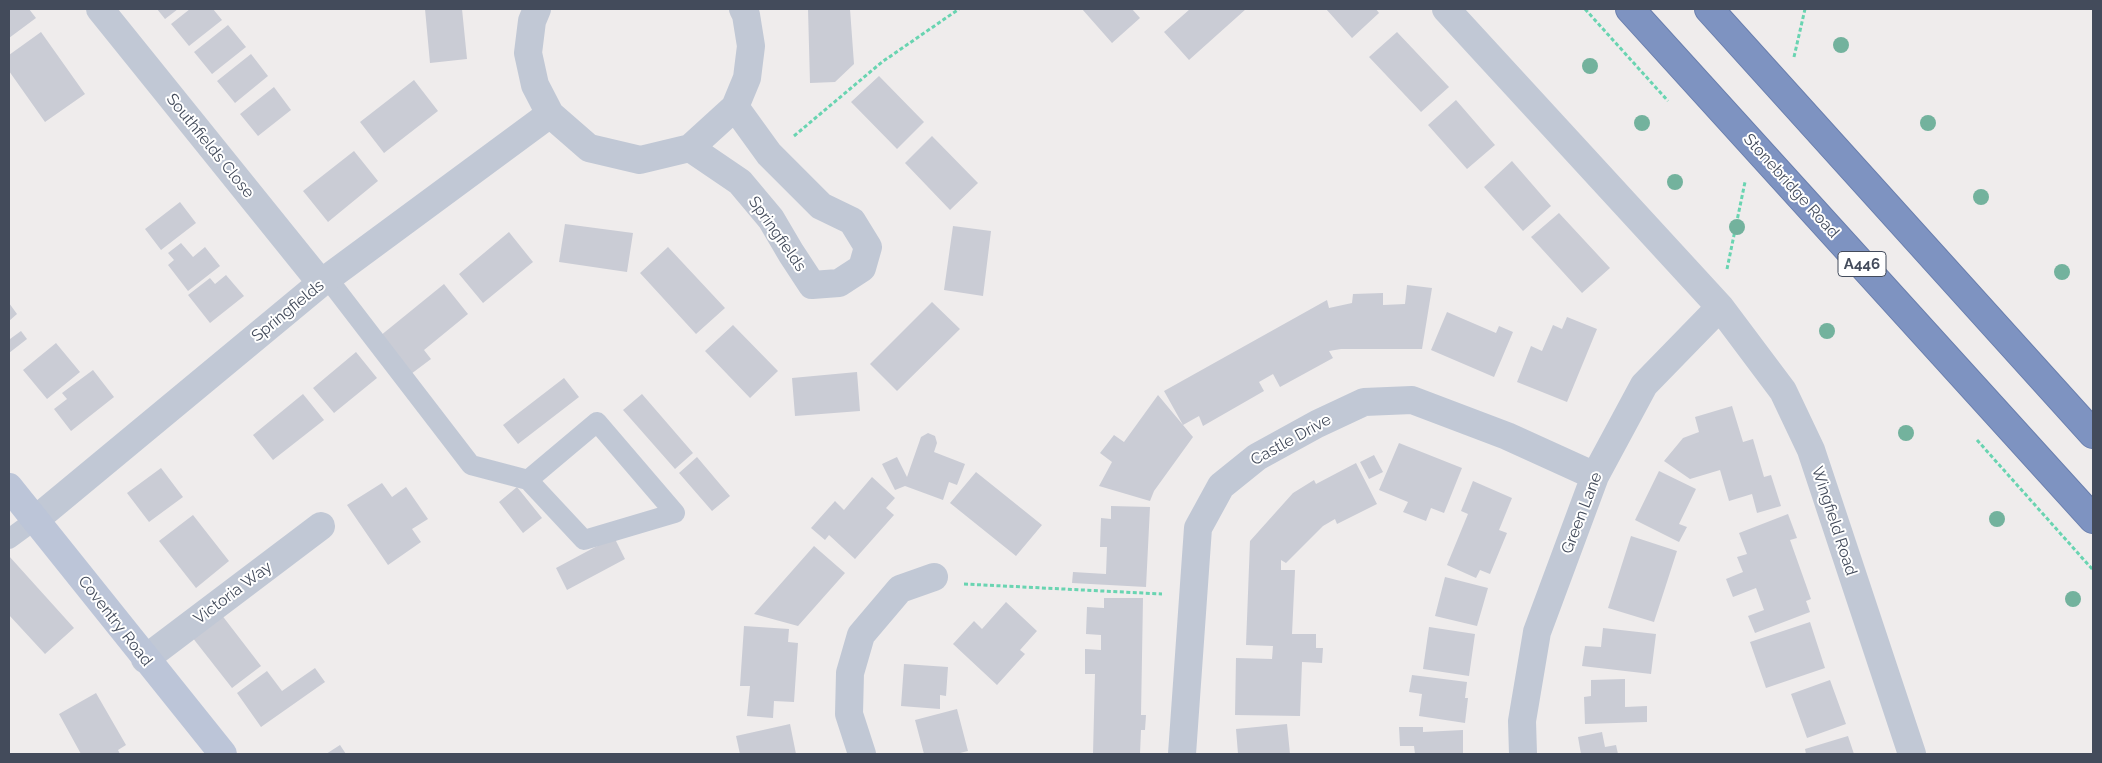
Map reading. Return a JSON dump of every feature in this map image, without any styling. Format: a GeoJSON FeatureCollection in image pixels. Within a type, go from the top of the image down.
{"type":"FeatureCollection","features":[{"type":"Feature","properties":{"kind":"highway","name":"Stonebridge Road"},"geometry":{"type":"LineString","coordinates":[[1630,9],[2093,519]]}},
{"type":"Feature","properties":{"kind":"highway"},"geometry":{"type":"LineString","coordinates":[[1709,9],[2093,434]]}},
{"type":"Feature","properties":{"kind":"main road","name":"Coventry Road"},"geometry":{"type":"LineString","coordinates":[[9,487],[222,754]]}},
{"type":"Feature","properties":{"kind":"street","name":"Southfields Close"},"geometry":{"type":"LineString","coordinates":[[100,9],[324,281]]}},
{"type":"Feature","properties":{"kind":"street"},"geometry":{"type":"LineString","coordinates":[[537,9],[532,21],[528,53],[534,85],[550,114],[589,148],[640,160],[690,148],[735,107],[747,78],[751,46],[746,15],[743,9]]}},
{"type":"Feature","properties":{"kind":"street"},"geometry":{"type":"LineString","coordinates":[[1446,9],[1720,307]]}},
{"type":"Feature","properties":{"kind":"street","name":"Springfields"},"geometry":{"type":"LineString","coordinates":[[690,148],[740,182],[771,219],[812,285],[839,284],[862,268],[868,247],[852,221],[821,206],[769,154],[735,107]]}},
{"type":"Feature","properties":{"kind":"street","name":"Springfields"},"geometry":{"type":"LineString","coordinates":[[35,520],[324,281],[550,114]]}},
{"type":"Feature","properties":{"kind":"street","name":"Green Lane"},"geometry":{"type":"LineString","coordinates":[[1523,754],[1522,721],[1537,632],[1595,476],[1644,385],[1720,307]]}},
{"type":"Feature","properties":{"kind":"street","name":"Wingfield Road"},"geometry":{"type":"LineString","coordinates":[[1720,307],[1783,391],[1811,450],[1912,754]]}},
{"type":"Feature","properties":{"kind":"street","name":"Castle Drive"},"geometry":{"type":"LineString","coordinates":[[1182,754],[1198,528],[1221,486],[1257,457],[1317,424],[1364,402],[1412,400],[1507,436],[1595,476]]}},
{"type":"Feature","properties":{"kind":"street","name":"Victoria Way"},"geometry":{"type":"LineString","coordinates":[[145,659],[321,526]]}},
{"type":"Feature","properties":{"kind":"street"},"geometry":{"type":"LineString","coordinates":[[862,754],[849,714],[850,673],[861,635],[900,589],[934,578]]}},
{"type":"Feature","properties":{"kind":"lane"},"geometry":{"type":"LineString","coordinates":[[324,281],[471,465],[528,480],[584,540],[675,513],[597,422],[528,480]]}},
{"type":"Feature","properties":{"kind":"lane"},"geometry":{"type":"LineString","coordinates":[[9,539],[35,520]]}},
{"type":"Feature","properties":{"kind":"path"},"geometry":{"type":"LineString","coordinates":[[769,154],[804,128],[882,62],[959,9]]}},
{"type":"Feature","properties":{"kind":"path"},"geometry":{"type":"LineString","coordinates":[[934,578],[947,583],[1193,595]]}},
{"type":"Feature","properties":{"kind":"building"},"geometry":{"type":"Polygon","coordinates":[[[9,9],[29,9],[36,18],[9,38],[9,9]]]}},
{"type":"Feature","properties":{"kind":"building"},"geometry":{"type":"Polygon","coordinates":[[[157,9],[178,9],[165,19],[157,9]]]}},
{"type":"Feature","properties":{"kind":"building"},"geometry":{"type":"Polygon","coordinates":[[[190,9],[213,9],[222,20],[189,46],[171,24],[190,9]]]}},
{"type":"Feature","properties":{"kind":"building"},"geometry":{"type":"Polygon","coordinates":[[[425,9],[462,9],[467,59],[430,63],[425,9]]]}},
{"type":"Feature","properties":{"kind":"building"},"geometry":{"type":"Polygon","coordinates":[[[808,9],[850,9],[854,64],[835,82],[810,83],[808,9]]]}},
{"type":"Feature","properties":{"kind":"building"},"geometry":{"type":"Polygon","coordinates":[[[1082,9],[1132,9],[1140,18],[1112,43],[1082,9]]]}},
{"type":"Feature","properties":{"kind":"building"},"geometry":{"type":"Polygon","coordinates":[[[1190,9],[1246,9],[1189,60],[1164,32],[1190,9]]]}},
{"type":"Feature","properties":{"kind":"building"},"geometry":{"type":"Polygon","coordinates":[[[1326,9],[1376,9],[1379,13],[1352,38],[1326,9]]]}},
{"type":"Feature","properties":{"kind":"building"},"geometry":{"type":"Polygon","coordinates":[[[228,25],[246,47],[212,74],[194,52],[228,25]]]}},
{"type":"Feature","properties":{"kind":"building"},"geometry":{"type":"Polygon","coordinates":[[[41,32],[85,94],[45,122],[9,71],[9,55],[41,32]]]}},
{"type":"Feature","properties":{"kind":"building"},"geometry":{"type":"Polygon","coordinates":[[[1397,32],[1449,87],[1421,112],[1369,57],[1397,32]]]}},
{"type":"Feature","properties":{"kind":"building"},"geometry":{"type":"Polygon","coordinates":[[[251,54],[268,76],[235,103],[217,81],[251,54]]]}},
{"type":"Feature","properties":{"kind":"building"},"geometry":{"type":"Polygon","coordinates":[[[879,76],[924,122],[897,149],[851,102],[879,76]]]}},
{"type":"Feature","properties":{"kind":"building"},"geometry":{"type":"Polygon","coordinates":[[[414,80],[438,111],[384,153],[360,122],[414,80]]]}},
{"type":"Feature","properties":{"kind":"building"},"geometry":{"type":"Polygon","coordinates":[[[274,87],[291,110],[258,136],[240,114],[274,87]]]}},
{"type":"Feature","properties":{"kind":"building"},"geometry":{"type":"Polygon","coordinates":[[[1456,100],[1495,145],[1467,169],[1428,125],[1456,100]]]}},
{"type":"Feature","properties":{"kind":"building"},"geometry":{"type":"Polygon","coordinates":[[[932,136],[978,183],[950,210],[905,163],[932,136]]]}},
{"type":"Feature","properties":{"kind":"building"},"geometry":{"type":"Polygon","coordinates":[[[354,151],[378,181],[328,222],[303,191],[354,151]]]}},
{"type":"Feature","properties":{"kind":"building"},"geometry":{"type":"Polygon","coordinates":[[[1512,161],[1551,206],[1523,231],[1484,187],[1512,161]]]}},
{"type":"Feature","properties":{"kind":"building"},"geometry":{"type":"Polygon","coordinates":[[[180,202],[196,223],[161,250],[145,229],[180,202]]]}},
{"type":"Feature","properties":{"kind":"building"},"geometry":{"type":"Polygon","coordinates":[[[1559,213],[1610,268],[1582,293],[1531,237],[1559,213]]]}},
{"type":"Feature","properties":{"kind":"building"},"geometry":{"type":"Polygon","coordinates":[[[565,224],[633,233],[627,272],[559,262],[565,224]]]}},
{"type":"Feature","properties":{"kind":"building"},"geometry":{"type":"Polygon","coordinates":[[[953,226],[991,231],[983,296],[944,290],[953,226]]]}},
{"type":"Feature","properties":{"kind":"building"},"geometry":{"type":"Polygon","coordinates":[[[509,232],[533,262],[483,303],[459,274],[509,232]]]}},
{"type":"Feature","properties":{"kind":"building"},"geometry":{"type":"Polygon","coordinates":[[[181,243],[193,257],[205,247],[220,266],[188,291],[168,265],[174,260],[168,253],[181,243]]]}},
{"type":"Feature","properties":{"kind":"building"},"geometry":{"type":"Polygon","coordinates":[[[668,247],[725,308],[696,334],[640,273],[668,247]]]}},
{"type":"Feature","properties":{"kind":"building"},"geometry":{"type":"Polygon","coordinates":[[[226,275],[244,296],[210,323],[188,295],[210,278],[215,284],[226,275]]]}},
{"type":"Feature","properties":{"kind":"building"},"geometry":{"type":"Polygon","coordinates":[[[444,284],[468,314],[424,350],[431,359],[411,374],[380,336],[444,284]]]}},
{"type":"Feature","properties":{"kind":"building"},"geometry":{"type":"Polygon","coordinates":[[[1407,285],[1432,288],[1422,349],[1341,349],[1329,351],[1333,358],[1280,387],[1273,374],[1259,382],[1264,391],[1203,426],[1199,416],[1183,425],[1164,391],[1327,300],[1329,308],[1352,303],[1353,294],[1383,293],[1383,305],[1405,304],[1407,285]]]}},
{"type":"Feature","properties":{"kind":"building"},"geometry":{"type":"Polygon","coordinates":[[[932,302],[960,329],[897,391],[870,364],[932,302]]]}},
{"type":"Feature","properties":{"kind":"building"},"geometry":{"type":"Polygon","coordinates":[[[9,303],[17,314],[9,321],[9,303]]]}},
{"type":"Feature","properties":{"kind":"building"},"geometry":{"type":"Polygon","coordinates":[[[1447,312],[1496,333],[1499,326],[1513,332],[1494,377],[1431,350],[1447,312]]]}},
{"type":"Feature","properties":{"kind":"building"},"geometry":{"type":"Polygon","coordinates":[[[1567,317],[1597,329],[1567,402],[1517,382],[1531,346],[1542,351],[1553,325],[1562,329],[1567,317]]]}},
{"type":"Feature","properties":{"kind":"building"},"geometry":{"type":"Polygon","coordinates":[[[733,325],[778,371],[750,398],[705,351],[733,325]]]}},
{"type":"Feature","properties":{"kind":"building"},"geometry":{"type":"Polygon","coordinates":[[[21,331],[27,339],[9,353],[9,337],[10,339],[21,331]]]}},
{"type":"Feature","properties":{"kind":"building"},"geometry":{"type":"Polygon","coordinates":[[[56,343],[80,372],[47,399],[23,370],[56,343]]]}},
{"type":"Feature","properties":{"kind":"building"},"geometry":{"type":"Polygon","coordinates":[[[356,352],[377,378],[334,413],[313,388],[356,352]]]}},
{"type":"Feature","properties":{"kind":"building"},"geometry":{"type":"Polygon","coordinates":[[[93,370],[114,397],[71,431],[54,409],[67,399],[62,393],[93,370]]]}},
{"type":"Feature","properties":{"kind":"building"},"geometry":{"type":"Polygon","coordinates":[[[857,372],[860,411],[795,416],[792,378],[857,372]]]}},
{"type":"Feature","properties":{"kind":"building"},"geometry":{"type":"Polygon","coordinates":[[[564,378],[579,397],[518,444],[503,425],[564,378]]]}},
{"type":"Feature","properties":{"kind":"building"},"geometry":{"type":"Polygon","coordinates":[[[303,394],[324,420],[273,460],[253,435],[303,394]]]}},
{"type":"Feature","properties":{"kind":"building"},"geometry":{"type":"Polygon","coordinates":[[[642,394],[693,453],[675,469],[623,410],[642,394]]]}},
{"type":"Feature","properties":{"kind":"building"},"geometry":{"type":"Polygon","coordinates":[[[1158,395],[1193,437],[1154,491],[1150,501],[1099,486],[1112,462],[1100,453],[1114,435],[1124,442],[1158,395]]]}},
{"type":"Feature","properties":{"kind":"building"},"geometry":{"type":"Polygon","coordinates":[[[1732,406],[1743,442],[1753,439],[1764,477],[1771,475],[1781,506],[1757,513],[1752,494],[1729,501],[1720,470],[1690,479],[1664,461],[1683,438],[1699,432],[1695,417],[1732,406]]]}},
{"type":"Feature","properties":{"kind":"building"},"geometry":{"type":"Polygon","coordinates":[[[928,433],[935,436],[937,443],[934,452],[965,464],[957,485],[949,482],[943,500],[905,486],[895,490],[882,464],[897,457],[907,477],[921,437],[928,433]]]}},
{"type":"Feature","properties":{"kind":"building"},"geometry":{"type":"Polygon","coordinates":[[[1399,443],[1462,468],[1444,513],[1431,508],[1426,521],[1403,512],[1408,502],[1379,490],[1399,443]]]}},
{"type":"Feature","properties":{"kind":"building"},"geometry":{"type":"Polygon","coordinates":[[[1374,455],[1383,472],[1369,479],[1360,462],[1374,455]]]}},
{"type":"Feature","properties":{"kind":"building"},"geometry":{"type":"Polygon","coordinates":[[[697,457],[730,496],[712,511],[679,473],[697,457]]]}},
{"type":"Feature","properties":{"kind":"building"},"geometry":{"type":"Polygon","coordinates":[[[1356,463],[1377,504],[1337,524],[1335,519],[1323,526],[1286,563],[1281,560],[1281,570],[1295,570],[1292,634],[1316,634],[1316,648],[1323,648],[1322,663],[1302,662],[1300,716],[1235,715],[1236,658],[1272,659],[1273,646],[1246,645],[1250,541],[1293,493],[1314,480],[1316,484],[1356,463]]]}},
{"type":"Feature","properties":{"kind":"building"},"geometry":{"type":"Polygon","coordinates":[[[161,468],[183,497],[149,522],[127,493],[161,468]]]}},
{"type":"Feature","properties":{"kind":"building"},"geometry":{"type":"Polygon","coordinates":[[[1659,471],[1696,489],[1679,524],[1687,527],[1679,542],[1635,520],[1659,471]]]}},
{"type":"Feature","properties":{"kind":"building"},"geometry":{"type":"Polygon","coordinates":[[[976,472],[1042,525],[1016,556],[950,503],[976,472]]]}},
{"type":"Feature","properties":{"kind":"building"},"geometry":{"type":"Polygon","coordinates":[[[872,477],[895,498],[886,508],[894,515],[855,559],[829,535],[825,540],[811,528],[835,501],[844,510],[872,477]]]}},
{"type":"Feature","properties":{"kind":"building"},"geometry":{"type":"Polygon","coordinates":[[[1473,481],[1512,498],[1499,530],[1507,533],[1490,574],[1480,570],[1476,578],[1447,565],[1468,514],[1461,511],[1473,481]]]}},
{"type":"Feature","properties":{"kind":"building"},"geometry":{"type":"Polygon","coordinates":[[[382,483],[392,497],[406,487],[428,519],[412,529],[421,542],[388,565],[347,505],[382,483]]]}},
{"type":"Feature","properties":{"kind":"building"},"geometry":{"type":"Polygon","coordinates":[[[517,487],[542,518],[523,533],[499,502],[517,487]]]}},
{"type":"Feature","properties":{"kind":"building"},"geometry":{"type":"Polygon","coordinates":[[[1111,506],[1150,507],[1146,587],[1072,583],[1073,572],[1106,574],[1107,547],[1100,547],[1101,518],[1111,519],[1111,506]]]}},
{"type":"Feature","properties":{"kind":"building"},"geometry":{"type":"Polygon","coordinates":[[[1788,514],[1797,538],[1790,540],[1811,599],[1806,601],[1810,612],[1755,633],[1748,616],[1764,610],[1756,588],[1733,597],[1726,579],[1743,572],[1737,557],[1747,554],[1739,533],[1788,514]]]}},
{"type":"Feature","properties":{"kind":"building"},"geometry":{"type":"Polygon","coordinates":[[[193,515],[229,561],[196,588],[159,541],[193,515]]]}},
{"type":"Feature","properties":{"kind":"building"},"geometry":{"type":"Polygon","coordinates":[[[1631,536],[1677,551],[1654,622],[1608,608],[1631,536]]]}},
{"type":"Feature","properties":{"kind":"building"},"geometry":{"type":"Polygon","coordinates":[[[614,537],[625,559],[567,590],[556,568],[614,537]]]}},
{"type":"Feature","properties":{"kind":"building"},"geometry":{"type":"Polygon","coordinates":[[[814,546],[845,573],[798,626],[754,614],[814,546]]]}},
{"type":"Feature","properties":{"kind":"building"},"geometry":{"type":"Polygon","coordinates":[[[9,556],[74,628],[45,654],[9,615],[9,556]]]}},
{"type":"Feature","properties":{"kind":"building"},"geometry":{"type":"Polygon","coordinates":[[[1445,577],[1488,588],[1477,626],[1435,616],[1445,577]]]}},
{"type":"Feature","properties":{"kind":"building"},"geometry":{"type":"Polygon","coordinates":[[[1104,598],[1143,598],[1141,715],[1146,715],[1145,730],[1141,730],[1140,754],[1093,754],[1095,674],[1085,674],[1085,649],[1101,650],[1101,635],[1086,634],[1087,607],[1104,608],[1104,598]]]}},
{"type":"Feature","properties":{"kind":"building"},"geometry":{"type":"Polygon","coordinates":[[[1006,602],[1037,631],[1020,650],[1025,654],[997,685],[953,644],[974,621],[982,629],[1006,602]]]}},
{"type":"Feature","properties":{"kind":"building"},"geometry":{"type":"Polygon","coordinates":[[[221,614],[261,666],[232,688],[192,637],[221,614]]]}},
{"type":"Feature","properties":{"kind":"building"},"geometry":{"type":"Polygon","coordinates":[[[1810,622],[1825,668],[1766,688],[1750,642],[1810,622]]]}},
{"type":"Feature","properties":{"kind":"building"},"geometry":{"type":"Polygon","coordinates":[[[744,626],[789,629],[788,642],[798,643],[794,702],[774,701],[773,718],[747,716],[750,686],[740,686],[744,626]]]}},
{"type":"Feature","properties":{"kind":"building"},"geometry":{"type":"Polygon","coordinates":[[[1429,627],[1475,634],[1469,676],[1423,669],[1429,627]]]}},
{"type":"Feature","properties":{"kind":"building"},"geometry":{"type":"Polygon","coordinates":[[[1603,628],[1656,634],[1651,674],[1582,666],[1585,646],[1601,647],[1603,628]]]}},
{"type":"Feature","properties":{"kind":"building"},"geometry":{"type":"Polygon","coordinates":[[[904,664],[948,667],[946,696],[940,695],[940,709],[901,706],[904,664]]]}},
{"type":"Feature","properties":{"kind":"building"},"geometry":{"type":"Polygon","coordinates":[[[315,668],[325,682],[261,727],[237,693],[267,671],[282,691],[315,668]]]}},
{"type":"Feature","properties":{"kind":"building"},"geometry":{"type":"Polygon","coordinates":[[[1412,675],[1467,682],[1465,698],[1468,698],[1465,723],[1419,716],[1422,694],[1409,692],[1412,675]]]}},
{"type":"Feature","properties":{"kind":"building"},"geometry":{"type":"Polygon","coordinates":[[[1625,679],[1625,707],[1647,706],[1647,722],[1585,724],[1584,697],[1591,696],[1591,680],[1625,679]]]}},
{"type":"Feature","properties":{"kind":"building"},"geometry":{"type":"Polygon","coordinates":[[[1830,680],[1846,724],[1807,738],[1791,694],[1830,680]]]}},
{"type":"Feature","properties":{"kind":"building"},"geometry":{"type":"Polygon","coordinates":[[[96,693],[126,745],[118,750],[120,754],[81,754],[59,714],[96,693]]]}},
{"type":"Feature","properties":{"kind":"building"},"geometry":{"type":"Polygon","coordinates":[[[957,709],[968,751],[956,754],[924,754],[915,720],[957,709]]]}},
{"type":"Feature","properties":{"kind":"building"},"geometry":{"type":"Polygon","coordinates":[[[790,724],[796,754],[740,754],[736,736],[790,724]]]}},
{"type":"Feature","properties":{"kind":"building"},"geometry":{"type":"Polygon","coordinates":[[[1287,724],[1290,754],[1238,754],[1236,729],[1287,724]]]}},
{"type":"Feature","properties":{"kind":"building"},"geometry":{"type":"Polygon","coordinates":[[[1399,727],[1423,727],[1423,732],[1463,730],[1463,754],[1415,754],[1414,746],[1400,746],[1399,727]]]}},
{"type":"Feature","properties":{"kind":"building"},"geometry":{"type":"Polygon","coordinates":[[[1602,732],[1605,747],[1616,745],[1618,754],[1581,754],[1578,737],[1602,732]]]}},
{"type":"Feature","properties":{"kind":"building"},"geometry":{"type":"Polygon","coordinates":[[[1848,736],[1854,754],[1806,754],[1805,749],[1848,736]]]}},
{"type":"Feature","properties":{"kind":"building"},"geometry":{"type":"Polygon","coordinates":[[[340,745],[346,754],[326,754],[340,745]]]}}]}
